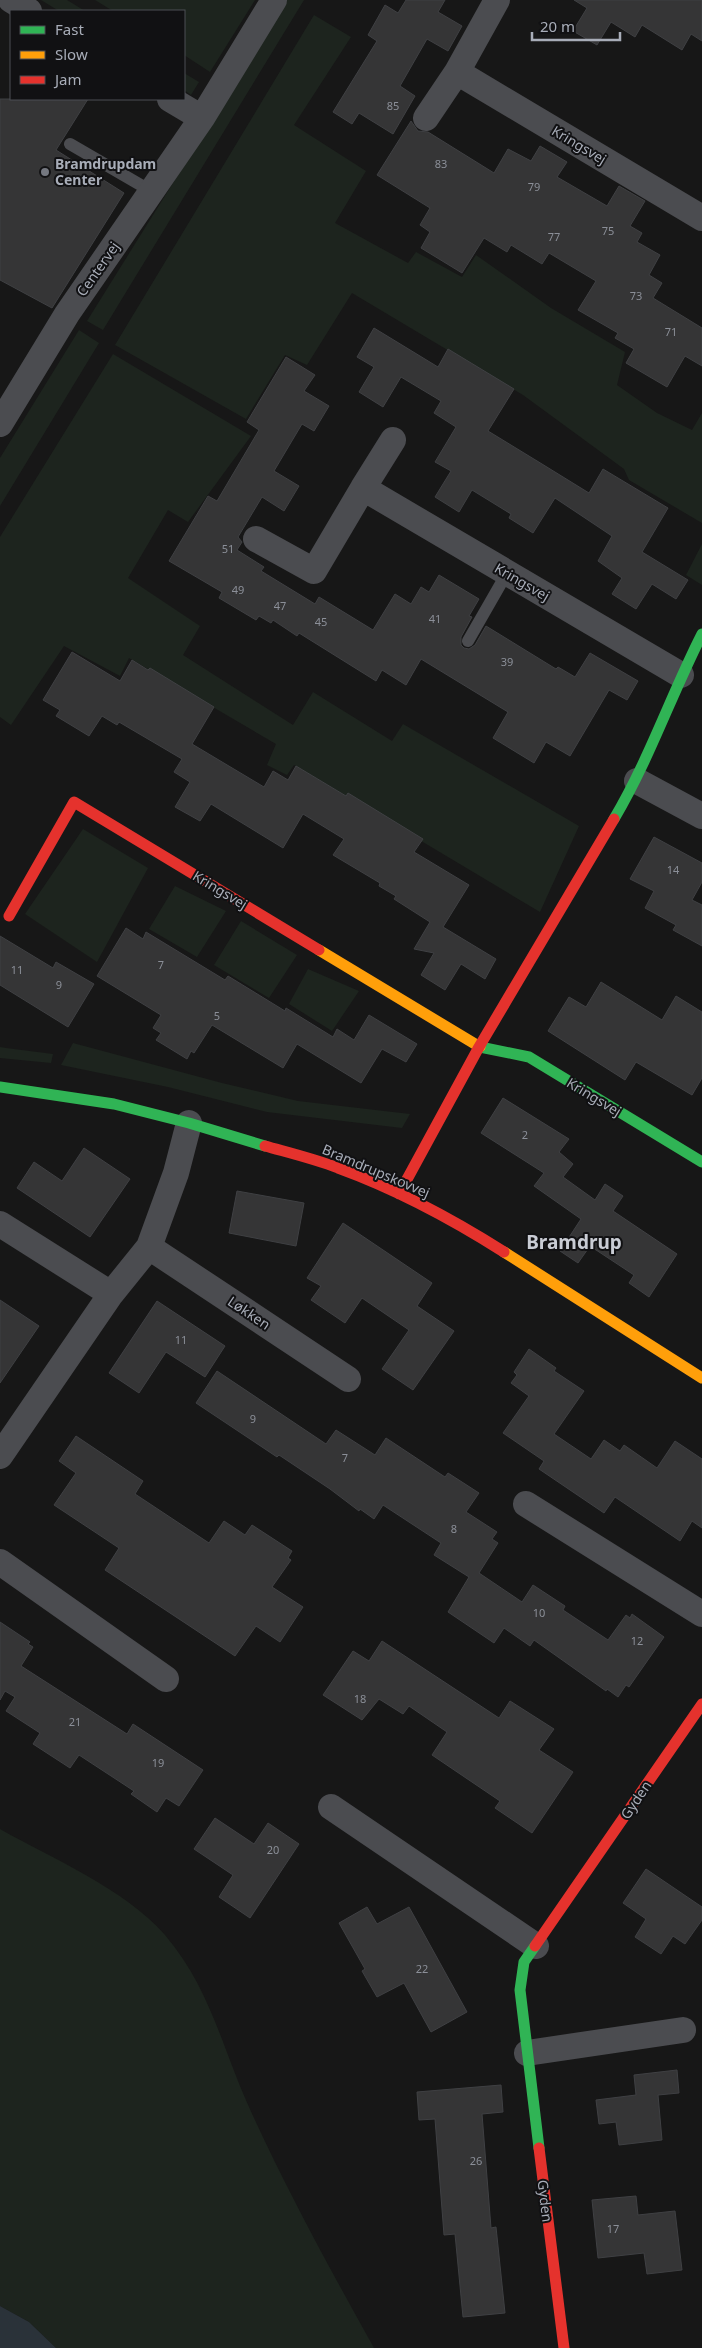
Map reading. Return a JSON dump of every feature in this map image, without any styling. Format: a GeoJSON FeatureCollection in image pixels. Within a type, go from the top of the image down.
{"type":"FeatureCollection","features":[{"type":"Feature","properties":{"kind":"street"},"geometry":{"type":"LineString","coordinates":[[11,0],[27,10]]}},
{"type":"Feature","properties":{"kind":"street","name":"Centervej"},"geometry":{"type":"LineString","coordinates":[[0,424],[67,314],[202,118],[274,0]]}},
{"type":"Feature","properties":{"kind":"street"},"geometry":{"type":"LineString","coordinates":[[426,118],[456,72],[497,0]]}},
{"type":"Feature","properties":{"kind":"street","name":"Kringsvej"},"geometry":{"type":"LineString","coordinates":[[456,72],[702,218]]}},
{"type":"Feature","properties":{"kind":"street"},"geometry":{"type":"LineString","coordinates":[[172,100],[202,118]]}},
{"type":"Feature","properties":{"kind":"street"},"geometry":{"type":"LineString","coordinates":[[256,539],[314,571],[393,440]]}},
{"type":"Feature","properties":{"kind":"street","name":"Kringsvej"},"geometry":{"type":"LineString","coordinates":[[363,488],[681,675]]}},
{"type":"Feature","properties":{"kind":"street"},"geometry":{"type":"LineString","coordinates":[[399,1194],[479,1047],[637,781],[681,675],[702,634]]}},
{"type":"Feature","properties":{"kind":"street"},"geometry":{"type":"LineString","coordinates":[[637,781],[702,816]]}},
{"type":"Feature","properties":{"kind":"street","name":"Kringsvej"},"geometry":{"type":"LineString","coordinates":[[9,916],[74,802],[479,1047],[528,1057],[702,1162]]}},
{"type":"Feature","properties":{"kind":"street","name":"Bramdrupskovvej"},"geometry":{"type":"LineString","coordinates":[[0,1087],[114,1104],[189,1123],[338,1168],[399,1194],[470,1230],[702,1378]]}},
{"type":"Feature","properties":{"kind":"street"},"geometry":{"type":"LineString","coordinates":[[0,1456],[111,1294],[149,1247],[176,1173],[189,1123]]}},
{"type":"Feature","properties":{"kind":"street"},"geometry":{"type":"LineString","coordinates":[[0,1224],[111,1294]]}},
{"type":"Feature","properties":{"kind":"street","name":"Løkken"},"geometry":{"type":"LineString","coordinates":[[149,1247],[348,1379]]}},
{"type":"Feature","properties":{"kind":"street"},"geometry":{"type":"LineString","coordinates":[[526,1504],[702,1614]]}},
{"type":"Feature","properties":{"kind":"street"},"geometry":{"type":"LineString","coordinates":[[0,1562],[166,1679]]}},
{"type":"Feature","properties":{"kind":"street","name":"Gyden"},"geometry":{"type":"LineString","coordinates":[[564,2348],[520,1990],[524,1962],[702,1704]]}},
{"type":"Feature","properties":{"kind":"street"},"geometry":{"type":"LineString","coordinates":[[331,1807],[536,1946]]}},
{"type":"Feature","properties":{"kind":"street"},"geometry":{"type":"LineString","coordinates":[[527,2053],[683,2030]]}},
{"type":"Feature","properties":{"kind":"lane"},"geometry":{"type":"LineString","coordinates":[[70,144],[151,191]]}},
{"type":"Feature","properties":{"kind":"lane"},"geometry":{"type":"LineString","coordinates":[[468,640],[506,573]]}},
{"type":"Feature","properties":{"kind":"shaded area"},"geometry":{"type":"Polygon","coordinates":[[[41,0],[67,0],[83,10],[57,10],[41,0]]]}},
{"type":"Feature","properties":{"kind":"shaded area"},"geometry":{"type":"Polygon","coordinates":[[[95,0],[255,0],[210,72],[185,56],[185,10],[111,10],[95,0]]]}},
{"type":"Feature","properties":{"kind":"shaded area"},"geometry":{"type":"Polygon","coordinates":[[[287,0],[304,0],[103,330],[87,321],[287,0]]]}},
{"type":"Feature","properties":{"kind":"shaded area"},"geometry":{"type":"Polygon","coordinates":[[[314,15],[351,37],[294,125],[366,171],[335,223],[408,263],[416,252],[462,277],[476,255],[551,308],[625,352],[617,385],[657,413],[692,430],[702,413],[702,523],[629,480],[624,469],[523,395],[352,293],[307,365],[285,355],[246,419],[115,345],[314,15]]]}},
{"type":"Feature","properties":{"kind":"shaded area"},"geometry":{"type":"Polygon","coordinates":[[[185,74],[199,82],[191,95],[185,91],[185,74]]]}},
{"type":"Feature","properties":{"kind":"shaded area"},"geometry":{"type":"Polygon","coordinates":[[[79,330],[99,343],[0,506],[0,458],[79,330]]]}},
{"type":"Feature","properties":{"kind":"shaded area"},"geometry":{"type":"Polygon","coordinates":[[[113,354],[251,436],[188,522],[168,510],[128,578],[200,626],[183,655],[293,725],[313,692],[392,741],[403,724],[579,826],[540,912],[294,765],[287,775],[267,765],[276,744],[129,658],[120,676],[64,646],[11,725],[0,717],[0,537],[113,354]]]}},
{"type":"Feature","properties":{"kind":"shaded area"},"geometry":{"type":"Polygon","coordinates":[[[702,544],[702,585],[686,575],[702,544]]]}},
{"type":"Feature","properties":{"kind":"shaded area"},"geometry":{"type":"Polygon","coordinates":[[[83,829],[148,868],[97,962],[25,914],[83,829]]]}},
{"type":"Feature","properties":{"kind":"shaded area"},"geometry":{"type":"Polygon","coordinates":[[[175,886],[226,911],[197,957],[149,929],[175,886]]]}},
{"type":"Feature","properties":{"kind":"shaded area"},"geometry":{"type":"Polygon","coordinates":[[[241,921],[297,955],[269,998],[214,965],[241,921]]]}},
{"type":"Feature","properties":{"kind":"shaded area"},"geometry":{"type":"Polygon","coordinates":[[[308,969],[359,991],[332,1031],[289,1004],[308,969]]]}},
{"type":"Feature","properties":{"kind":"shaded area"},"geometry":{"type":"Polygon","coordinates":[[[73,1043],[222,1083],[298,1101],[410,1114],[402,1128],[267,1112],[168,1087],[61,1065],[73,1043]]]}},
{"type":"Feature","properties":{"kind":"shaded area"},"geometry":{"type":"Polygon","coordinates":[[[0,1047],[53,1054],[51,1063],[0,1058],[0,1047]]]}},
{"type":"Feature","properties":{"kind":"shaded area"},"geometry":{"type":"Polygon","coordinates":[[[0,1829],[87,1876],[130,1903],[149,1918],[180,1955],[204,1996],[239,2084],[278,2168],[374,2348],[56,2348],[29,2322],[0,2306],[0,1829]]]}},
{"type":"Feature","properties":{"kind":"shaded area"},"geometry":{"type":"Polygon","coordinates":[[[0,2306],[29,2322],[56,2348],[0,2348],[0,2306]]]}},
{"type":"Feature","properties":{"kind":"building"},"geometry":{"type":"Polygon","coordinates":[[[406,0],[445,0],[438,12],[462,26],[448,51],[427,39],[400,86],[415,96],[393,134],[359,113],[352,124],[333,112],[377,41],[368,35],[385,5],[398,13],[406,0]]]}},
{"type":"Feature","properties":{"kind":"building"},"geometry":{"type":"Polygon","coordinates":[[[574,0],[702,0],[702,41],[691,34],[682,50],[642,25],[635,37],[611,22],[597,45],[573,31],[587,8],[574,0]]]}},
{"type":"Feature","properties":{"kind":"building","name":"Bramdrupdam Center"},"geometry":{"type":"Polygon","coordinates":[[[0,99],[87,100],[56,150],[124,193],[52,308],[0,280],[0,99]]]}},
{"type":"Feature","properties":{"kind":"building"},"geometry":{"type":"Polygon","coordinates":[[[411,121],[418,131],[428,132],[494,173],[508,149],[531,161],[540,146],[567,162],[557,177],[607,206],[619,186],[645,201],[630,226],[642,233],[637,242],[660,255],[649,275],[662,283],[653,298],[702,328],[702,366],[685,356],[667,387],[626,363],[634,349],[615,338],[618,333],[578,310],[596,281],[549,253],[542,264],[511,245],[507,252],[484,238],[462,273],[421,248],[430,232],[420,225],[430,208],[377,175],[411,121]]]}},
{"type":"Feature","properties":{"kind":"building"},"geometry":{"type":"Polygon","coordinates":[[[374,328],[438,367],[448,349],[514,389],[488,431],[589,493],[603,469],[668,508],[642,552],[688,580],[676,599],[652,584],[636,609],[612,594],[622,578],[598,561],[612,536],[555,498],[533,533],[509,518],[511,514],[472,490],[459,512],[435,497],[451,471],[435,462],[456,427],[434,413],[441,401],[401,377],[383,407],[359,392],[374,367],[357,357],[374,328]]]}},
{"type":"Feature","properties":{"kind":"building"},"geometry":{"type":"Polygon","coordinates":[[[286,357],[315,375],[304,391],[329,406],[314,431],[302,424],[274,471],[299,486],[284,511],[262,497],[238,537],[242,542],[237,550],[264,567],[261,571],[315,604],[319,597],[373,630],[395,594],[411,604],[421,587],[429,592],[439,575],[479,599],[469,616],[472,617],[461,637],[461,645],[464,648],[469,649],[475,645],[486,626],[556,669],[558,667],[575,677],[590,653],[638,681],[627,700],[609,690],[570,756],[546,742],[534,763],[493,738],[508,712],[421,659],[406,685],[382,670],[376,681],[299,633],[297,636],[273,620],[271,623],[259,616],[256,620],[219,598],[222,592],[169,561],[208,496],[217,501],[259,430],[247,422],[286,357]]]}},
{"type":"Feature","properties":{"kind":"building"},"geometry":{"type":"Polygon","coordinates":[[[72,652],[120,681],[132,660],[148,670],[150,668],[214,707],[192,744],[264,787],[273,771],[288,780],[296,766],[346,796],[348,793],[423,839],[414,852],[469,885],[443,927],[496,959],[485,979],[461,964],[445,990],[421,975],[434,953],[414,949],[430,922],[394,899],[396,896],[379,886],[380,883],[333,855],[344,839],[303,814],[283,848],[211,804],[200,821],[175,807],[190,782],[174,772],[182,759],[119,722],[117,725],[102,716],[89,736],[56,716],[60,710],[43,700],[72,652]]]}},
{"type":"Feature","properties":{"kind":"building"},"geometry":{"type":"Polygon","coordinates":[[[654,837],[702,863],[702,882],[692,900],[702,905],[702,946],[673,930],[676,925],[645,908],[654,891],[630,879],[654,837]]]}},
{"type":"Feature","properties":{"kind":"building"},"geometry":{"type":"Polygon","coordinates":[[[126,928],[143,939],[146,932],[225,980],[228,976],[285,1011],[286,1008],[333,1037],[337,1029],[354,1040],[369,1015],[417,1044],[406,1062],[382,1049],[361,1083],[297,1044],[283,1068],[212,1025],[194,1053],[191,1051],[187,1059],[156,1040],[161,1033],[153,1028],[161,1015],[97,976],[126,928]]]}},
{"type":"Feature","properties":{"kind":"building"},"geometry":{"type":"Polygon","coordinates":[[[0,936],[53,968],[56,962],[94,984],[68,1027],[0,985],[0,936]]]}},
{"type":"Feature","properties":{"kind":"building"},"geometry":{"type":"Polygon","coordinates":[[[601,982],[662,1020],[676,996],[702,1012],[702,1078],[692,1095],[636,1062],[625,1080],[548,1031],[569,997],[586,1007],[601,982]]]}},
{"type":"Feature","properties":{"kind":"building"},"geometry":{"type":"Polygon","coordinates":[[[503,1098],[569,1139],[559,1152],[573,1164],[563,1177],[595,1200],[605,1184],[623,1196],[613,1211],[677,1254],[649,1297],[629,1283],[634,1275],[590,1246],[578,1263],[560,1251],[581,1219],[534,1186],[544,1173],[481,1133],[503,1098]]]}},
{"type":"Feature","properties":{"kind":"building"},"geometry":{"type":"Polygon","coordinates":[[[84,1148],[130,1179],[90,1237],[17,1188],[34,1162],[62,1181],[84,1148]]]}},
{"type":"Feature","properties":{"kind":"building"},"geometry":{"type":"Polygon","coordinates":[[[237,1191],[304,1203],[296,1246],[229,1233],[237,1191]]]}},
{"type":"Feature","properties":{"kind":"building"},"geometry":{"type":"Polygon","coordinates":[[[343,1223],[432,1283],[417,1306],[454,1331],[413,1390],[382,1369],[409,1330],[362,1298],[345,1323],[311,1300],[321,1286],[307,1278],[343,1223]]]}},
{"type":"Feature","properties":{"kind":"building"},"geometry":{"type":"Polygon","coordinates":[[[0,1300],[39,1326],[0,1383],[0,1300]]]}},
{"type":"Feature","properties":{"kind":"building"},"geometry":{"type":"Polygon","coordinates":[[[157,1301],[225,1346],[205,1377],[166,1352],[139,1393],[109,1373],[157,1301]]]}},
{"type":"Feature","properties":{"kind":"building"},"geometry":{"type":"Polygon","coordinates":[[[529,1349],[556,1368],[554,1371],[584,1391],[554,1434],[591,1459],[604,1440],[620,1451],[624,1445],[657,1468],[675,1441],[702,1459],[702,1528],[692,1521],[680,1541],[615,1497],[604,1513],[539,1469],[544,1461],[503,1433],[529,1396],[511,1383],[517,1375],[514,1372],[529,1349]]]}},
{"type":"Feature","properties":{"kind":"building"},"geometry":{"type":"Polygon","coordinates":[[[217,1371],[326,1444],[336,1430],[375,1455],[386,1438],[445,1477],[448,1473],[479,1493],[466,1512],[497,1532],[492,1539],[498,1543],[479,1573],[522,1602],[533,1585],[565,1606],[563,1610],[608,1640],[626,1615],[630,1618],[632,1614],[664,1637],[629,1687],[626,1685],[618,1697],[607,1689],[606,1691],[534,1640],[530,1646],[504,1628],[494,1643],[448,1612],[469,1577],[434,1555],[441,1543],[383,1505],[374,1519],[360,1509],[359,1511],[279,1455],[277,1457],[196,1403],[217,1371]]]}},
{"type":"Feature","properties":{"kind":"building"},"geometry":{"type":"Polygon","coordinates":[[[76,1436],[143,1481],[135,1494],[209,1543],[224,1521],[245,1535],[252,1525],[292,1551],[288,1558],[291,1560],[272,1587],[303,1607],[280,1642],[256,1626],[235,1656],[105,1570],[119,1548],[54,1505],[76,1473],[59,1461],[76,1436]]]}},
{"type":"Feature","properties":{"kind":"building"},"geometry":{"type":"Polygon","coordinates":[[[0,1622],[30,1642],[28,1644],[33,1647],[21,1666],[127,1734],[133,1724],[203,1770],[179,1806],[166,1798],[157,1812],[131,1794],[134,1791],[79,1755],[70,1768],[33,1744],[40,1733],[6,1711],[15,1697],[5,1691],[0,1700],[0,1622]]]}},
{"type":"Feature","properties":{"kind":"building"},"geometry":{"type":"Polygon","coordinates":[[[382,1641],[499,1718],[510,1701],[554,1729],[539,1750],[573,1772],[532,1833],[495,1808],[500,1801],[432,1755],[447,1732],[409,1706],[403,1714],[379,1699],[362,1720],[323,1695],[353,1651],[369,1661],[382,1641]]]}},
{"type":"Feature","properties":{"kind":"building"},"geometry":{"type":"Polygon","coordinates":[[[215,1818],[254,1844],[268,1823],[299,1844],[250,1918],[219,1897],[233,1875],[194,1849],[215,1818]]]}},
{"type":"Feature","properties":{"kind":"building"},"geometry":{"type":"Polygon","coordinates":[[[646,1869],[702,1907],[702,1920],[685,1944],[673,1936],[661,1954],[635,1937],[646,1919],[623,1903],[646,1869]]]}},
{"type":"Feature","properties":{"kind":"building"},"geometry":{"type":"Polygon","coordinates":[[[367,1907],[377,1924],[409,1907],[467,2012],[431,2032],[404,1983],[377,1997],[362,1971],[365,1969],[339,1923],[367,1907]]]}},
{"type":"Feature","properties":{"kind":"building"},"geometry":{"type":"Polygon","coordinates":[[[677,2070],[679,2093],[658,2095],[662,2140],[619,2145],[616,2122],[599,2124],[596,2100],[636,2095],[634,2075],[677,2070]]]}},
{"type":"Feature","properties":{"kind":"building"},"geometry":{"type":"Polygon","coordinates":[[[501,2085],[503,2112],[482,2114],[491,2228],[496,2227],[505,2313],[463,2317],[455,2234],[444,2235],[435,2119],[419,2120],[417,2092],[501,2085]]]}},
{"type":"Feature","properties":{"kind":"building"},"geometry":{"type":"Polygon","coordinates":[[[636,2196],[638,2215],[675,2211],[682,2270],[647,2274],[644,2253],[598,2258],[592,2200],[636,2196]]]}},
{"type":"Feature","properties":{"kind":"traffic: fast"},"geometry":{"type":"LineString","coordinates":[[614,819],[649,751],[702,634]]}},
{"type":"Feature","properties":{"kind":"traffic: fast"},"geometry":{"type":"LineString","coordinates":[[480,1047],[529,1057],[702,1162]]}},
{"type":"Feature","properties":{"kind":"traffic: fast"},"geometry":{"type":"LineString","coordinates":[[0,1087],[114,1104],[189,1123],[265,1146]]}},
{"type":"Feature","properties":{"kind":"traffic: fast"},"geometry":{"type":"LineString","coordinates":[[535,1946],[524,1962],[520,1990],[539,2148]]}},
{"type":"Feature","properties":{"kind":"traffic: slow"},"geometry":{"type":"LineString","coordinates":[[319,950],[480,1047]]}},
{"type":"Feature","properties":{"kind":"traffic: slow"},"geometry":{"type":"LineString","coordinates":[[504,1252],[702,1378]]}},
{"type":"Feature","properties":{"kind":"traffic: jam"},"geometry":{"type":"LineString","coordinates":[[9,916],[74,802],[319,950]]}},
{"type":"Feature","properties":{"kind":"traffic: jam"},"geometry":{"type":"LineString","coordinates":[[399,1194],[479,1047],[614,819]]}},
{"type":"Feature","properties":{"kind":"traffic: jam"},"geometry":{"type":"LineString","coordinates":[[265,1146],[329,1165],[381,1185],[444,1216],[504,1252]]}},
{"type":"Feature","properties":{"kind":"traffic: jam"},"geometry":{"type":"LineString","coordinates":[[535,1946],[702,1704]]}},
{"type":"Feature","properties":{"kind":"traffic: jam"},"geometry":{"type":"LineString","coordinates":[[539,2148],[564,2348]]}},
{"type":"Feature","properties":{"kind":"place","name":"Bramdrupdam Center"},"geometry":{"type":"Point","coordinates":[45,172]}},
{"type":"Feature","properties":{"kind":"district","name":"Bramdrup"},"geometry":{"type":"Point","coordinates":[574,1242]}}]}
